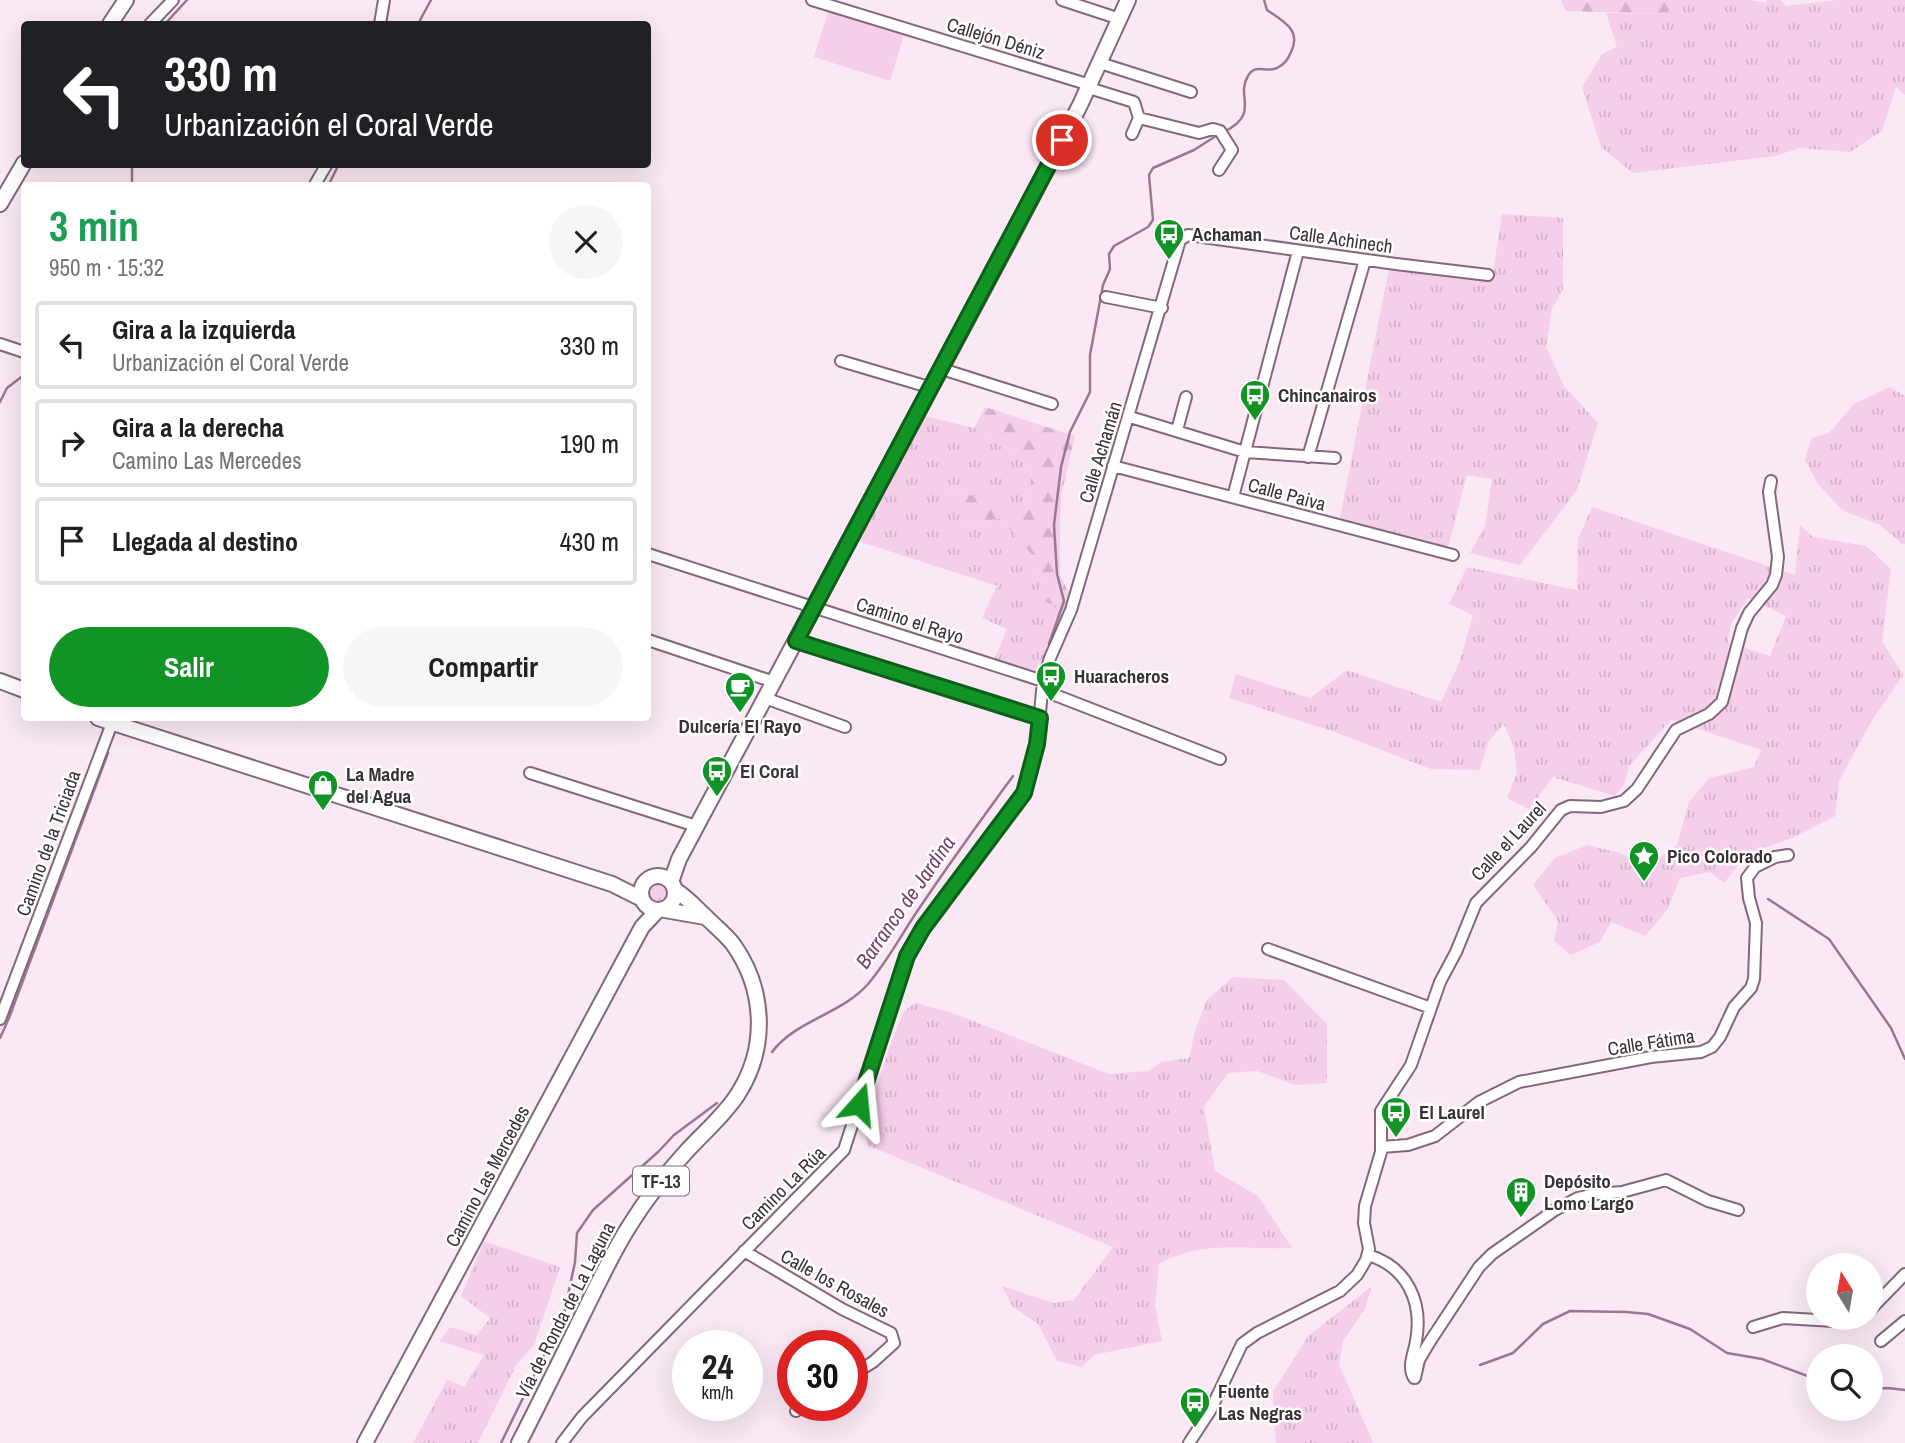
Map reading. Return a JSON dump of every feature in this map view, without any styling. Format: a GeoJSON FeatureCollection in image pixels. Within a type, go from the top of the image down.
{"type":"FeatureCollection","features":[{"type":"Feature","properties":{"kind":"main road"},"geometry":{"type":"LineString","coordinates":[[112,21],[126,0]]}},
{"type":"Feature","properties":{"kind":"main road"},"geometry":{"type":"LineString","coordinates":[[679,859],[652,877],[642,888],[652,906],[674,901],[673,886],[679,859],[942,369],[1089,86],[1128,0]]}},
{"type":"Feature","properties":{"kind":"main road"},"geometry":{"type":"LineString","coordinates":[[0,204],[21,168]]}},
{"type":"Feature","properties":{"kind":"main road"},"geometry":{"type":"LineString","coordinates":[[0,681],[21,689]]}},
{"type":"Feature","properties":{"kind":"main road","name":"TF-13"},"geometry":{"type":"LineString","coordinates":[[114,721],[612,884],[652,906],[705,917]]}},
{"type":"Feature","properties":{"kind":"main road","name":"TF-13"},"geometry":{"type":"LineString","coordinates":[[612,884],[652,877],[673,886]]}},
{"type":"Feature","properties":{"kind":"main road","name":"Vía de Ronda de La Laguna"},"geometry":{"type":"LineString","coordinates":[[519,1443],[630,1223],[685,1153],[728,1108],[746,1079],[756,1055],[760,1029],[759,1006],[745,962],[732,942],[673,886]]}},
{"type":"Feature","properties":{"kind":"main road","name":"Camino Las Mercedes"},"geometry":{"type":"LineString","coordinates":[[365,1443],[652,906]]}},
{"type":"Feature","properties":{"kind":"street"},"geometry":{"type":"LineString","coordinates":[[153,21],[173,0]]}},
{"type":"Feature","properties":{"kind":"street"},"geometry":{"type":"LineString","coordinates":[[380,21],[384,0]]}},
{"type":"Feature","properties":{"kind":"street","name":"Callejón Déniz"},"geometry":{"type":"LineString","coordinates":[[812,0],[1134,102],[1139,118]]}},
{"type":"Feature","properties":{"kind":"street"},"geometry":{"type":"LineString","coordinates":[[1062,0],[1120,19]]}},
{"type":"Feature","properties":{"kind":"street"},"geometry":{"type":"LineString","coordinates":[[1100,64],[1191,92]]}},
{"type":"Feature","properties":{"kind":"street"},"geometry":{"type":"LineString","coordinates":[[1132,134],[1139,118],[1199,133],[1213,129],[1221,134],[1232,150],[1219,170]]}},
{"type":"Feature","properties":{"kind":"street","name":"Calle Achinech"},"geometry":{"type":"LineString","coordinates":[[1188,235],[1488,275]]}},
{"type":"Feature","properties":{"kind":"street","name":"Calle Achamán"},"geometry":{"type":"LineString","coordinates":[[1042,686],[1050,658],[1071,610],[1180,240],[1188,235]]}},
{"type":"Feature","properties":{"kind":"street"},"geometry":{"type":"LineString","coordinates":[[1233,497],[1298,251]]}},
{"type":"Feature","properties":{"kind":"street"},"geometry":{"type":"LineString","coordinates":[[1308,457],[1364,260]]}},
{"type":"Feature","properties":{"kind":"street"},"geometry":{"type":"LineString","coordinates":[[1106,297],[1162,308]]}},
{"type":"Feature","properties":{"kind":"street"},"geometry":{"type":"LineString","coordinates":[[0,344],[21,351]]}},
{"type":"Feature","properties":{"kind":"street"},"geometry":{"type":"LineString","coordinates":[[841,360],[932,388]]}},
{"type":"Feature","properties":{"kind":"street"},"geometry":{"type":"LineString","coordinates":[[942,369],[1052,404]]}},
{"type":"Feature","properties":{"kind":"street"},"geometry":{"type":"LineString","coordinates":[[1177,430],[1186,397]]}},
{"type":"Feature","properties":{"kind":"street"},"geometry":{"type":"LineString","coordinates":[[1130,417],[1245,452],[1335,458]]}},
{"type":"Feature","properties":{"kind":"street","name":"Calle Paiva"},"geometry":{"type":"LineString","coordinates":[[1113,466],[1453,555]]}},
{"type":"Feature","properties":{"kind":"street","name":"Calle el Laurel"},"geometry":{"type":"LineString","coordinates":[[1368,1255],[1365,1206],[1381,1147],[1381,1111],[1411,1065],[1430,1008],[1476,903],[1531,847],[1555,816],[1570,806],[1601,807],[1624,801],[1637,789],[1676,730],[1709,714],[1722,702],[1742,628],[1776,575],[1778,557],[1769,492],[1771,481]]}},
{"type":"Feature","properties":{"kind":"street","name":"Camino el Rayo"},"geometry":{"type":"LineString","coordinates":[[651,555],[814,607],[1042,686],[1220,759]]}},
{"type":"Feature","properties":{"kind":"street"},"geometry":{"type":"LineString","coordinates":[[651,641],[774,682]]}},
{"type":"Feature","properties":{"kind":"street"},"geometry":{"type":"LineString","coordinates":[[796,641],[1040,718]]}},
{"type":"Feature","properties":{"kind":"street","name":"Camino La Rúa"},"geometry":{"type":"LineString","coordinates":[[562,1443],[582,1417],[844,1150],[907,956],[923,928],[1024,793],[1037,744],[1042,686]]}},
{"type":"Feature","properties":{"kind":"street"},"geometry":{"type":"LineString","coordinates":[[765,698],[845,727]]}},
{"type":"Feature","properties":{"kind":"street","name":"Camino de la Triciada"},"geometry":{"type":"LineString","coordinates":[[0,1019],[107,721]]}},
{"type":"Feature","properties":{"kind":"street"},"geometry":{"type":"LineString","coordinates":[[530,773],[696,826]]}},
{"type":"Feature","properties":{"kind":"street","name":"Calle Fátima"},"geometry":{"type":"LineString","coordinates":[[1381,1147],[1408,1145],[1435,1136],[1479,1102],[1519,1082],[1651,1057],[1692,1054],[1712,1047],[1720,1037],[1734,1007],[1751,988],[1754,979],[1756,923],[1747,878],[1755,867],[1775,857],[1788,855]]}},
{"type":"Feature","properties":{"kind":"street"},"geometry":{"type":"LineString","coordinates":[[1268,949],[1430,1008]]}},
{"type":"Feature","properties":{"kind":"street"},"geometry":{"type":"LineString","coordinates":[[1189,1443],[1210,1411],[1242,1344],[1257,1333],[1345,1287],[1357,1275],[1368,1255],[1400,1275],[1414,1295],[1417,1338],[1411,1366],[1412,1376],[1415,1378],[1419,1360],[1479,1267],[1492,1254],[1555,1210],[1578,1198],[1622,1192],[1661,1180],[1680,1185],[1708,1201],[1738,1210]]}},
{"type":"Feature","properties":{"kind":"street","name":"Calle los Rosales"},"geometry":{"type":"LineString","coordinates":[[744,1251],[842,1309],[891,1334],[894,1343],[868,1365]]}},
{"type":"Feature","properties":{"kind":"street"},"geometry":{"type":"LineString","coordinates":[[1883,1297],[1905,1274]]}},
{"type":"Feature","properties":{"kind":"street"},"geometry":{"type":"LineString","coordinates":[[1753,1327],[1783,1318],[1806,1319]]}},
{"type":"Feature","properties":{"kind":"street"},"geometry":{"type":"LineString","coordinates":[[1881,1341],[1905,1321]]}},
{"type":"Feature","properties":{"kind":"green space"},"geometry":{"type":"Polygon","coordinates":[[[1561,0],[1672,0],[1668,14],[1566,11],[1561,0]]]}},
{"type":"Feature","properties":{"kind":"green space"},"geometry":{"type":"Polygon","coordinates":[[[1672,0],[1750,0],[1765,3],[1767,0],[1780,0],[1786,6],[1838,0],[1905,0],[1905,95],[1896,87],[1882,131],[1850,152],[1800,148],[1775,156],[1633,173],[1601,147],[1582,87],[1602,54],[1617,47],[1606,13],[1667,14],[1672,0]]]}},
{"type":"Feature","properties":{"kind":"green space"},"geometry":{"type":"Polygon","coordinates":[[[829,9],[906,28],[890,81],[814,57],[829,9]]]}},
{"type":"Feature","properties":{"kind":"green space"},"geometry":{"type":"Polygon","coordinates":[[[1502,214],[1563,218],[1563,289],[1552,309],[1546,347],[1564,386],[1598,423],[1577,490],[1520,565],[1470,553],[1485,526],[1492,479],[1467,475],[1449,544],[1435,558],[1338,528],[1389,268],[1492,279],[1502,214]]]}},
{"type":"Feature","properties":{"kind":"green space"},"geometry":{"type":"Polygon","coordinates":[[[1890,387],[1905,396],[1905,544],[1880,525],[1842,510],[1818,484],[1805,460],[1811,438],[1829,433],[1854,404],[1890,387]]]}},
{"type":"Feature","properties":{"kind":"green space"},"geometry":{"type":"Polygon","coordinates":[[[985,407],[1075,436],[1061,496],[1060,575],[1071,598],[1068,611],[1035,597],[1042,583],[1034,557],[1000,518],[968,525],[941,488],[1028,509],[1032,468],[974,428],[985,407]]]}},
{"type":"Feature","properties":{"kind":"green space"},"geometry":{"type":"Polygon","coordinates":[[[921,415],[974,428],[1032,468],[1028,510],[942,488],[968,525],[1000,518],[1034,556],[1042,583],[1068,611],[1030,681],[991,668],[1007,629],[982,618],[997,586],[855,540],[921,415]]]}},
{"type":"Feature","properties":{"kind":"green space"},"geometry":{"type":"Polygon","coordinates":[[[1592,507],[1795,575],[1800,525],[1813,537],[1866,546],[1891,569],[1882,641],[1903,675],[1871,722],[1839,781],[1835,816],[1792,838],[1747,854],[1724,883],[1710,872],[1680,878],[1668,909],[1645,936],[1611,922],[1600,942],[1571,955],[1554,941],[1558,921],[1533,885],[1555,858],[1587,845],[1620,853],[1636,862],[1648,862],[1662,856],[1677,845],[1689,802],[1709,778],[1754,767],[1761,750],[1671,720],[1629,766],[1624,785],[1615,796],[1553,777],[1529,809],[1507,798],[1517,772],[1514,748],[1504,724],[1489,740],[1480,770],[1431,769],[1335,732],[1229,698],[1236,674],[1310,698],[1347,670],[1441,702],[1460,661],[1473,615],[1449,604],[1467,567],[1577,590],[1578,539],[1592,507]],[[1748,598],[1731,624],[1728,642],[1770,656],[1786,616],[1748,598]]]}},
{"type":"Feature","properties":{"kind":"green space"},"geometry":{"type":"Polygon","coordinates":[[[659,883],[667,886],[670,894],[667,902],[659,905],[651,902],[648,894],[651,886],[659,883]]]}},
{"type":"Feature","properties":{"kind":"green space"},"geometry":{"type":"Polygon","coordinates":[[[1233,977],[1284,980],[1327,1024],[1327,1083],[1295,1085],[1257,1071],[1228,1073],[1204,1107],[1215,1171],[1258,1196],[1292,1248],[1208,1248],[1176,1256],[1159,1264],[1155,1306],[1162,1341],[1094,1355],[1082,1367],[1057,1361],[1038,1324],[1012,1306],[1002,1286],[1053,1303],[1074,1300],[1113,1247],[867,1145],[874,1100],[903,1014],[915,1003],[950,1012],[1109,1074],[1148,1071],[1161,1062],[1189,1058],[1195,1031],[1207,1000],[1233,977]]]}},
{"type":"Feature","properties":{"kind":"green space"},"geometry":{"type":"Polygon","coordinates":[[[484,1241],[560,1267],[534,1345],[516,1365],[478,1443],[413,1443],[447,1380],[464,1387],[484,1355],[440,1341],[450,1327],[477,1335],[490,1318],[461,1296],[484,1241]]]}},
{"type":"Feature","properties":{"kind":"green space"},"geometry":{"type":"Polygon","coordinates":[[[1371,1287],[1365,1309],[1343,1341],[1339,1364],[1373,1443],[1276,1443],[1273,1392],[1308,1336],[1371,1287]]]}},
{"type":"Feature","properties":{"kind":"waterway"},"geometry":{"type":"LineString","coordinates":[[168,21],[187,0]]}},
{"type":"Feature","properties":{"kind":"waterway"},"geometry":{"type":"LineString","coordinates":[[420,21],[431,0]]}},
{"type":"Feature","properties":{"kind":"waterway","name":"Barranco de Jardina"},"geometry":{"type":"LineString","coordinates":[[1224,132],[1242,118],[1245,84],[1251,72],[1280,66],[1287,59],[1294,44],[1289,27],[1267,10],[1264,0]]}},
{"type":"Feature","properties":{"kind":"waterway","name":"Barranco de Jardina"},"geometry":{"type":"LineString","coordinates":[[1049,644],[1064,601],[1057,574],[1054,525],[1061,467],[1070,432],[1090,392],[1090,355],[1103,285],[1110,269],[1109,254],[1114,246],[1148,227],[1153,220],[1149,175],[1153,168],[1194,150],[1219,134]]}},
{"type":"Feature","properties":{"kind":"waterway"},"geometry":{"type":"LineString","coordinates":[[132,168],[132,182]]}},
{"type":"Feature","properties":{"kind":"waterway"},"geometry":{"type":"LineString","coordinates":[[330,182],[337,168]]}},
{"type":"Feature","properties":{"kind":"waterway"},"geometry":{"type":"LineString","coordinates":[[0,402],[7,388],[21,377]]}},
{"type":"Feature","properties":{"kind":"waterway"},"geometry":{"type":"LineString","coordinates":[[0,1038],[108,753]]}},
{"type":"Feature","properties":{"kind":"waterway","name":"Barranco de Jardina"},"geometry":{"type":"LineString","coordinates":[[772,1052],[793,1032],[845,1003],[868,984],[1013,776]]}},
{"type":"Feature","properties":{"kind":"waterway"},"geometry":{"type":"LineString","coordinates":[[1768,899],[1829,939],[1891,1028],[1905,1059]]}},
{"type":"Feature","properties":{"kind":"waterway"},"geometry":{"type":"LineString","coordinates":[[501,1443],[564,1314],[575,1262],[577,1233],[593,1210],[674,1135],[717,1103]]}},
{"type":"Feature","properties":{"kind":"waterway"},"geometry":{"type":"LineString","coordinates":[[1480,1365],[1513,1353],[1543,1324],[1570,1311],[1626,1312],[1648,1314],[1690,1329],[1727,1353],[1762,1359],[1806,1376]]}},
{"type":"Feature","properties":{"kind":"waterway"},"geometry":{"type":"LineString","coordinates":[[1883,1388],[1905,1390]]}},
{"type":"Feature","properties":{"kind":"place","name":"Achaman"},"geometry":{"type":"Point","coordinates":[1169,261]}},
{"type":"Feature","properties":{"kind":"place","name":"Chincanairos"},"geometry":{"type":"Point","coordinates":[1255,422]}},
{"type":"Feature","properties":{"kind":"place","name":"Huaracheros"},"geometry":{"type":"Point","coordinates":[1051,703]}},
{"type":"Feature","properties":{"kind":"place","name":"Dulcería El Rayo"},"geometry":{"type":"Point","coordinates":[740,714]}},
{"type":"Feature","properties":{"kind":"place","name":"El Coral"},"geometry":{"type":"Point","coordinates":[717,798]}},
{"type":"Feature","properties":{"kind":"place","name":"La Madre del Agua"},"geometry":{"type":"Point","coordinates":[323,812]}},
{"type":"Feature","properties":{"kind":"place","name":"Pico Colorado"},"geometry":{"type":"Point","coordinates":[1644,883]}},
{"type":"Feature","properties":{"kind":"place","name":"El Laurel"},"geometry":{"type":"Point","coordinates":[1396,1139]}},
{"type":"Feature","properties":{"kind":"place","name":"Depósito Lomo Largo"},"geometry":{"type":"Point","coordinates":[1521,1219]}},
{"type":"Feature","properties":{"kind":"place","name":"Fuente Las Negras"},"geometry":{"type":"Point","coordinates":[1195,1429]}},
{"type":"Feature","properties":{"kind":"route"},"geometry":{"type":"LineString","coordinates":[[859,1104],[907,956],[923,928],[1024,793],[1037,744],[1040,718],[796,641],[1062,140]]}}]}
